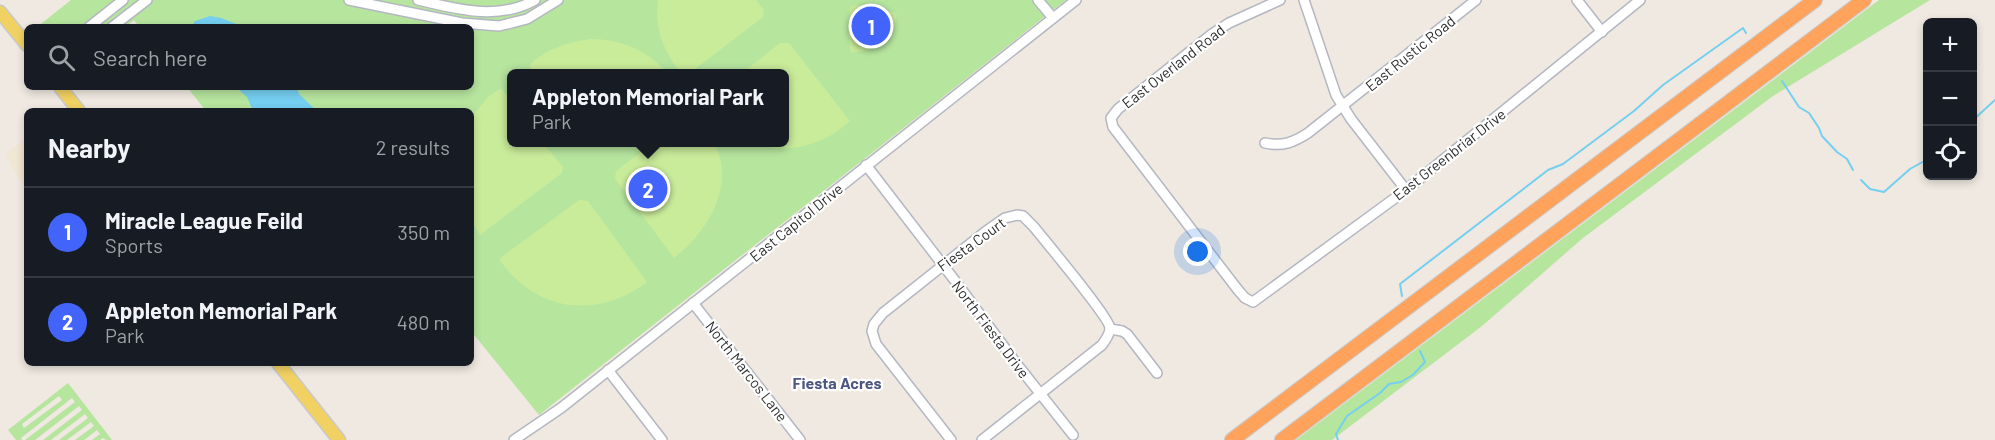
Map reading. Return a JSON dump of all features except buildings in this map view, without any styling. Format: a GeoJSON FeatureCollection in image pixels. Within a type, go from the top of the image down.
{"type":"FeatureCollection","features":[{"type":"Feature","properties":{"kind":"highway"},"geometry":{"type":"LineString","coordinates":[[1232,440],[1815,0]]}},
{"type":"Feature","properties":{"kind":"highway"},"geometry":{"type":"LineString","coordinates":[[1282,440],[1864,0]]}},
{"type":"Feature","properties":{"kind":"main road"},"geometry":{"type":"LineString","coordinates":[[0,12],[24,41]]}},
{"type":"Feature","properties":{"kind":"main road"},"geometry":{"type":"LineString","coordinates":[[62,90],[77,108]]}},
{"type":"Feature","properties":{"kind":"main road"},"geometry":{"type":"LineString","coordinates":[[280,366],[339,440]]}},
{"type":"Feature","properties":{"kind":"street"},"geometry":{"type":"LineString","coordinates":[[93,24],[123,0]]}},
{"type":"Feature","properties":{"kind":"street"},"geometry":{"type":"LineString","coordinates":[[116,24],[147,0]]}},
{"type":"Feature","properties":{"kind":"street"},"geometry":{"type":"LineString","coordinates":[[348,0],[462,23],[499,26],[535,15],[558,0]]}},
{"type":"Feature","properties":{"kind":"street"},"geometry":{"type":"LineString","coordinates":[[418,0],[465,10],[494,12],[514,9],[535,0]]}},
{"type":"Feature","properties":{"kind":"street"},"geometry":{"type":"LineString","coordinates":[[1038,0],[1053,18]]}},
{"type":"Feature","properties":{"kind":"street","name":"East Capitol Drive"},"geometry":{"type":"LineString","coordinates":[[514,440],[561,408],[1076,0]]}},
{"type":"Feature","properties":{"kind":"street","name":"East Overland Road"},"geometry":{"type":"LineString","coordinates":[[1253,302],[1245,298],[1238,290],[1113,127],[1111,118],[1118,109],[1212,34],[1229,23],[1280,0]]}},
{"type":"Feature","properties":{"kind":"street"},"geometry":{"type":"LineString","coordinates":[[1304,0],[1329,76],[1342,106],[1406,190]]}},
{"type":"Feature","properties":{"kind":"street","name":"East Rustic Road"},"geometry":{"type":"LineString","coordinates":[[1265,143],[1281,145],[1298,140],[1476,0]]}},
{"type":"Feature","properties":{"kind":"street"},"geometry":{"type":"LineString","coordinates":[[1577,0],[1602,32]]}},
{"type":"Feature","properties":{"kind":"street","name":"East Greenbriar Drive"},"geometry":{"type":"LineString","coordinates":[[1253,302],[1406,190],[1641,0]]}},
{"type":"Feature","properties":{"kind":"street"},"geometry":{"type":"LineString","coordinates":[[1058,1],[1065,9]]}},
{"type":"Feature","properties":{"kind":"street","name":"North Fiesta Drive"},"geometry":{"type":"LineString","coordinates":[[866,165],[1073,435]]}},
{"type":"Feature","properties":{"kind":"street","name":"Fiesta Court"},"geometry":{"type":"LineString","coordinates":[[951,440],[876,344],[872,331],[874,324],[883,313],[1005,218],[1023,216],[1034,227],[1091,298],[1108,321],[1110,329]]}},
{"type":"Feature","properties":{"kind":"street","name":"North Marcos Lane"},"geometry":{"type":"LineString","coordinates":[[693,303],[800,440]]}},
{"type":"Feature","properties":{"kind":"street"},"geometry":{"type":"LineString","coordinates":[[982,440],[1102,345],[1110,329],[1127,334],[1157,373]]}},
{"type":"Feature","properties":{"kind":"street"},"geometry":{"type":"LineString","coordinates":[[608,370],[662,440]]}},
{"type":"Feature","properties":{"kind":"shaded area"},"geometry":{"type":"Polygon","coordinates":[[[24,140],[24,184],[14,171],[6,154],[24,140]]]}},
{"type":"Feature","properties":{"kind":"green space"},"geometry":{"type":"Polygon","coordinates":[[[71,0],[1066,0],[539,415],[474,335],[474,108],[204,108],[189,90],[474,90],[474,24],[137,24],[134,20],[129,24],[41,24],[71,0]]]}},
{"type":"Feature","properties":{"kind":"green space"},"geometry":{"type":"Polygon","coordinates":[[[658,0],[756,0],[764,10],[763,17],[695,69],[678,69],[670,57],[659,30],[658,0]]]}},
{"type":"Feature","properties":{"kind":"green space"},"geometry":{"type":"Polygon","coordinates":[[[1879,0],[1930,0],[1773,96],[1583,238],[1482,326],[1332,440],[1296,440],[1879,0]]]}},
{"type":"Feature","properties":{"kind":"green space"},"geometry":{"type":"Polygon","coordinates":[[[854,5],[877,7],[897,14],[887,37],[868,50],[851,52],[848,31],[850,8],[854,5]]]}},
{"type":"Feature","properties":{"kind":"green space"},"geometry":{"type":"Polygon","coordinates":[[[590,39],[612,41],[633,47],[663,69],[532,69],[529,65],[543,54],[573,42],[590,39]]]}},
{"type":"Feature","properties":{"kind":"green space"},"geometry":{"type":"Polygon","coordinates":[[[780,43],[789,43],[850,121],[817,142],[804,146],[791,148],[765,147],[789,147],[789,69],[747,69],[780,43]]]}},
{"type":"Feature","properties":{"kind":"green space"},"geometry":{"type":"Polygon","coordinates":[[[501,88],[507,96],[507,147],[546,147],[563,167],[562,173],[480,235],[474,225],[474,114],[488,97],[501,88]]]}},
{"type":"Feature","properties":{"kind":"green space"},"geometry":{"type":"Polygon","coordinates":[[[647,147],[716,147],[722,175],[720,191],[707,221],[686,248],[674,258],[615,179],[616,171],[647,147]]]}},
{"type":"Feature","properties":{"kind":"green space"},"geometry":{"type":"Polygon","coordinates":[[[579,200],[588,201],[647,282],[628,294],[608,302],[568,305],[548,300],[530,290],[514,277],[499,259],[579,200]]]}},
{"type":"Feature","properties":{"kind":"green space"},"geometry":{"type":"Polygon","coordinates":[[[68,383],[112,440],[103,438],[92,440],[100,434],[97,430],[84,440],[75,440],[94,426],[91,422],[67,440],[59,440],[88,418],[85,414],[51,440],[43,440],[82,410],[79,406],[35,440],[25,440],[75,402],[72,398],[21,438],[22,440],[16,440],[8,430],[68,383]],[[59,396],[22,424],[24,428],[62,400],[59,396]]]}},
{"type":"Feature","properties":{"kind":"water"},"geometry":{"type":"Polygon","coordinates":[[[210,16],[236,24],[193,24],[195,21],[210,16]]]}},
{"type":"Feature","properties":{"kind":"water"},"geometry":{"type":"Polygon","coordinates":[[[239,90],[298,90],[314,108],[252,108],[247,97],[239,90]]]}},
{"type":"Feature","properties":{"kind":"waterway"},"geometry":{"type":"LineString","coordinates":[[1402,296],[1400,284],[1548,170],[1563,164],[1634,111],[1663,85],[1743,28],[1746,33]]}},
{"type":"Feature","properties":{"kind":"waterway"},"geometry":{"type":"LineString","coordinates":[[1782,81],[1799,107],[1809,113],[1822,136],[1847,159],[1853,170]]}},
{"type":"Feature","properties":{"kind":"waterway"},"geometry":{"type":"LineString","coordinates":[[1977,116],[1995,100]]}},
{"type":"Feature","properties":{"kind":"waterway"},"geometry":{"type":"LineString","coordinates":[[1861,180],[1870,189],[1884,192],[1910,169],[1923,162]]}},
{"type":"Feature","properties":{"kind":"waterway"},"geometry":{"type":"LineString","coordinates":[[1338,440],[1336,434],[1347,416],[1389,384],[1401,382],[1413,375],[1425,362],[1420,351]]}},
{"type":"Feature","properties":{"kind":"place","name":"Miracle League Feild"},"geometry":{"type":"Point","coordinates":[871,26]}},
{"type":"Feature","properties":{"kind":"place","name":"Appleton Memorial Park"},"geometry":{"type":"Point","coordinates":[648,189]}},
{"type":"Feature","properties":{"kind":"district","name":"Fiesta Acres"},"geometry":{"type":"Point","coordinates":[837,382]}}]}
